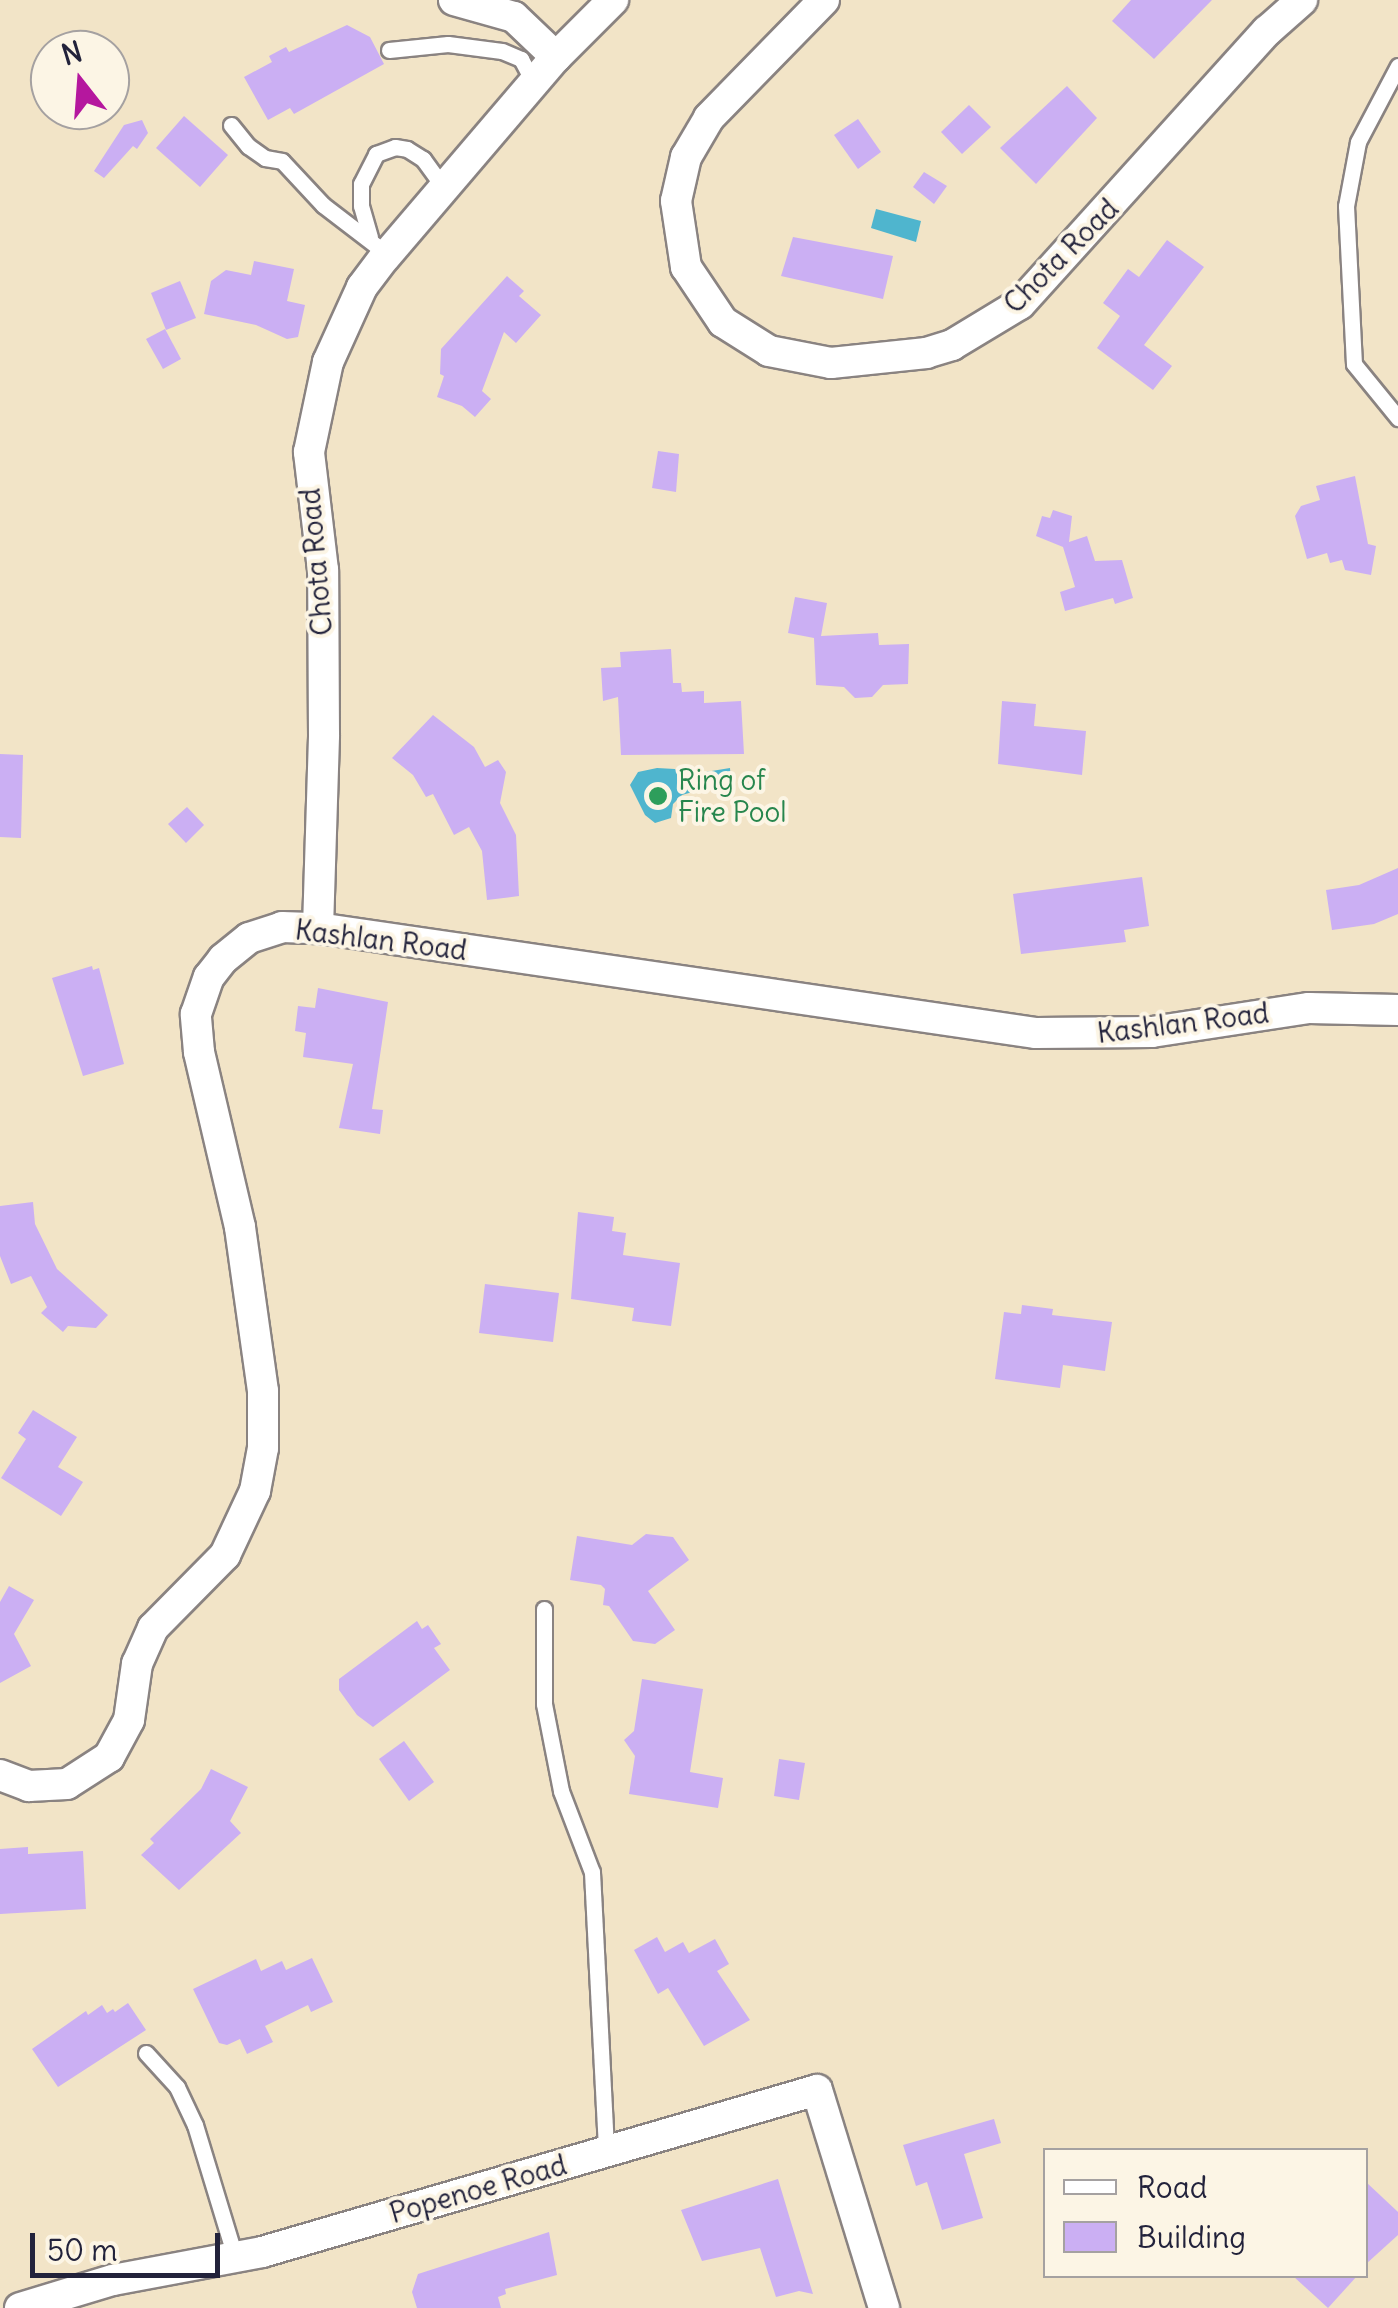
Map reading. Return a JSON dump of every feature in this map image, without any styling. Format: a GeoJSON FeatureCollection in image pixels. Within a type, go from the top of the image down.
{"type":"FeatureCollection","features":[{"type":"Feature","properties":{"kind":"street"},"geometry":{"type":"LineString","coordinates":[[454,0],[514,18],[556,58]]}},
{"type":"Feature","properties":{"kind":"street","name":"Chota Road"},"geometry":{"type":"LineString","coordinates":[[318,928],[324,736],[322,570],[309,452],[320,391],[334,347],[378,246],[444,188],[556,58],[612,0]]}},
{"type":"Feature","properties":{"kind":"street","name":"Chota Road"},"geometry":{"type":"LineString","coordinates":[[824,0],[708,118],[686,158],[676,201],[686,267],[724,322],[769,351],[831,363],[926,353],[976,333],[1020,304],[1267,31],[1302,0]]}},
{"type":"Feature","properties":{"kind":"street","name":"Kashlan Road"},"geometry":{"type":"LineString","coordinates":[[0,1776],[29,1786],[68,1784],[93,1772],[109,1758],[128,1720],[137,1664],[153,1628],[225,1555],[248,1512],[260,1470],[262,1391],[240,1227],[198,1052],[196,1014],[210,978],[236,946],[282,926],[318,928],[1036,1033],[1152,1032],[1309,1008],[1398,1010]]}},
{"type":"Feature","properties":{"kind":"street","name":"Popenoe Road"},"geometry":{"type":"LineString","coordinates":[[20,2308],[113,2280],[235,2257],[817,2090],[884,2308]]}},
{"type":"Feature","properties":{"kind":"lane"},"geometry":{"type":"LineString","coordinates":[[390,50],[448,44],[502,51],[520,60],[534,83]]}},
{"type":"Feature","properties":{"kind":"lane"},"geometry":{"type":"LineString","coordinates":[[1398,66],[1358,142],[1346,206],[1354,364],[1398,418]]}},
{"type":"Feature","properties":{"kind":"lane"},"geometry":{"type":"LineString","coordinates":[[232,125],[248,146],[265,158],[282,161],[337,218],[378,246]]}},
{"type":"Feature","properties":{"kind":"lane"},"geometry":{"type":"LineString","coordinates":[[378,246],[361,206],[364,170],[376,154],[395,147],[407,149],[423,159],[444,188]]}},
{"type":"Feature","properties":{"kind":"lane"},"geometry":{"type":"LineString","coordinates":[[544,1609],[544,1704],[562,1791],[592,1872],[606,2152]]}},
{"type":"Feature","properties":{"kind":"lane"},"geometry":{"type":"LineString","coordinates":[[146,2053],[177,2087],[196,2125],[235,2257]]}},
{"type":"Feature","properties":{"kind":"water"},"geometry":{"type":"Polygon","coordinates":[[[876,209],[921,221],[916,242],[871,228],[876,209]]]}},
{"type":"Feature","properties":{"kind":"water","name":"Ring of Fire Pool"},"geometry":{"type":"Polygon","coordinates":[[[730,768],[731,781],[682,795],[673,804],[671,818],[655,823],[645,815],[630,785],[638,772],[675,769],[681,776],[730,768]]]}},
{"type":"Feature","properties":{"kind":"building"},"geometry":{"type":"Polygon","coordinates":[[[1131,0],[1212,0],[1154,59],[1112,21],[1131,0]]]}},
{"type":"Feature","properties":{"kind":"building"},"geometry":{"type":"Polygon","coordinates":[[[347,25],[370,37],[384,64],[294,114],[290,108],[268,120],[244,77],[272,62],[269,56],[286,47],[289,52],[347,25]]]}},
{"type":"Feature","properties":{"kind":"building"},"geometry":{"type":"Polygon","coordinates":[[[1067,86],[1097,118],[1036,184],[1000,148],[1067,86]]]}},
{"type":"Feature","properties":{"kind":"building"},"geometry":{"type":"Polygon","coordinates":[[[969,105],[991,127],[962,154],[941,132],[969,105]]]}},
{"type":"Feature","properties":{"kind":"building"},"geometry":{"type":"Polygon","coordinates":[[[184,116],[228,155],[200,187],[156,148],[184,116]]]}},
{"type":"Feature","properties":{"kind":"building"},"geometry":{"type":"Polygon","coordinates":[[[858,119],[881,152],[858,169],[834,135],[858,119]]]}},
{"type":"Feature","properties":{"kind":"building"},"geometry":{"type":"Polygon","coordinates":[[[142,120],[148,133],[137,149],[133,146],[104,178],[94,171],[121,130],[130,130],[130,123],[142,120]]]}},
{"type":"Feature","properties":{"kind":"building"},"geometry":{"type":"Polygon","coordinates":[[[924,172],[947,186],[934,204],[913,187],[924,172]]]}},
{"type":"Feature","properties":{"kind":"building"},"geometry":{"type":"Polygon","coordinates":[[[793,237],[893,256],[883,299],[781,276],[793,237]]]}},
{"type":"Feature","properties":{"kind":"building"},"geometry":{"type":"Polygon","coordinates":[[[1167,240],[1204,267],[1144,345],[1172,366],[1153,390],[1097,348],[1120,316],[1103,303],[1128,269],[1139,277],[1167,240]]]}},
{"type":"Feature","properties":{"kind":"building"},"geometry":{"type":"Polygon","coordinates":[[[254,261],[294,269],[287,301],[305,305],[298,337],[287,339],[256,325],[204,314],[211,281],[226,270],[251,275],[254,261]]]}},
{"type":"Feature","properties":{"kind":"building"},"geometry":{"type":"Polygon","coordinates":[[[507,276],[524,291],[519,296],[541,315],[516,343],[504,332],[482,391],[491,399],[475,417],[462,406],[437,397],[444,376],[440,374],[441,349],[507,276]]]}},
{"type":"Feature","properties":{"kind":"building"},"geometry":{"type":"Polygon","coordinates":[[[180,281],[196,318],[166,330],[151,293],[180,281]]]}},
{"type":"Feature","properties":{"kind":"building"},"geometry":{"type":"Polygon","coordinates":[[[165,329],[181,359],[163,369],[146,339],[165,329]]]}},
{"type":"Feature","properties":{"kind":"building"},"geometry":{"type":"Polygon","coordinates":[[[658,451],[679,454],[676,492],[652,488],[658,451]]]}},
{"type":"Feature","properties":{"kind":"building"},"geometry":{"type":"Polygon","coordinates":[[[1355,476],[1368,544],[1376,546],[1371,575],[1345,570],[1342,560],[1330,563],[1327,553],[1307,559],[1295,516],[1301,506],[1320,500],[1316,486],[1355,476]]]}},
{"type":"Feature","properties":{"kind":"building"},"geometry":{"type":"Polygon","coordinates":[[[1053,510],[1072,516],[1069,542],[1087,536],[1095,561],[1122,560],[1133,598],[1115,604],[1113,598],[1065,611],[1060,592],[1075,587],[1063,547],[1036,536],[1042,516],[1050,518],[1053,510]]]}},
{"type":"Feature","properties":{"kind":"building"},"geometry":{"type":"Polygon","coordinates":[[[795,597],[827,603],[821,636],[878,633],[879,645],[909,644],[908,684],[883,685],[872,697],[855,698],[844,687],[816,685],[814,638],[788,633],[795,597]]]}},
{"type":"Feature","properties":{"kind":"building"},"geometry":{"type":"Polygon","coordinates":[[[671,649],[673,683],[681,683],[682,692],[704,691],[704,703],[741,701],[744,754],[621,755],[618,697],[603,701],[601,668],[621,667],[620,652],[671,649]]]}},
{"type":"Feature","properties":{"kind":"building"},"geometry":{"type":"Polygon","coordinates":[[[1002,701],[1036,704],[1034,726],[1086,731],[1082,775],[998,764],[1002,701]]]}},
{"type":"Feature","properties":{"kind":"building"},"geometry":{"type":"Polygon","coordinates":[[[433,715],[474,747],[485,767],[498,760],[506,772],[500,803],[516,835],[519,896],[487,900],[482,851],[469,827],[454,835],[433,794],[426,797],[413,775],[392,758],[433,715]]]}},
{"type":"Feature","properties":{"kind":"building"},"geometry":{"type":"Polygon","coordinates":[[[0,754],[23,755],[21,838],[0,837],[0,754]]]}},
{"type":"Feature","properties":{"kind":"building"},"geometry":{"type":"Polygon","coordinates":[[[187,807],[204,825],[186,843],[168,824],[187,807]]]}},
{"type":"Feature","properties":{"kind":"building"},"geometry":{"type":"Polygon","coordinates":[[[1398,868],[1398,914],[1374,924],[1332,930],[1326,890],[1359,885],[1398,868]]]}},
{"type":"Feature","properties":{"kind":"building"},"geometry":{"type":"Polygon","coordinates":[[[1142,877],[1149,926],[1124,930],[1126,942],[1021,954],[1013,894],[1142,877]]]}},
{"type":"Feature","properties":{"kind":"building"},"geometry":{"type":"Polygon","coordinates":[[[92,966],[93,970],[99,968],[124,1064],[83,1076],[52,978],[92,966]]]}},
{"type":"Feature","properties":{"kind":"building"},"geometry":{"type":"Polygon","coordinates":[[[318,988],[388,1002],[372,1109],[383,1110],[380,1134],[339,1128],[353,1064],[303,1057],[306,1033],[295,1031],[298,1006],[315,1008],[318,988]]]}},
{"type":"Feature","properties":{"kind":"building"},"geometry":{"type":"Polygon","coordinates":[[[33,1202],[35,1224],[57,1269],[108,1315],[96,1328],[68,1326],[63,1332],[41,1313],[47,1307],[31,1276],[11,1284],[0,1256],[0,1206],[33,1202]]]}},
{"type":"Feature","properties":{"kind":"building"},"geometry":{"type":"Polygon","coordinates":[[[578,1212],[614,1217],[612,1231],[626,1233],[623,1255],[680,1263],[671,1326],[632,1321],[634,1308],[571,1299],[578,1212]]]}},
{"type":"Feature","properties":{"kind":"building"},"geometry":{"type":"Polygon","coordinates":[[[485,1284],[559,1293],[553,1342],[479,1333],[485,1284]]]}},
{"type":"Feature","properties":{"kind":"building"},"geometry":{"type":"Polygon","coordinates":[[[1022,1305],[1053,1309],[1052,1315],[1112,1322],[1105,1371],[1063,1365],[1060,1388],[995,1379],[1004,1312],[1021,1314],[1022,1305]]]}},
{"type":"Feature","properties":{"kind":"building"},"geometry":{"type":"Polygon","coordinates":[[[33,1410],[77,1437],[58,1467],[83,1482],[61,1516],[1,1478],[26,1439],[18,1433],[33,1410]]]}},
{"type":"Feature","properties":{"kind":"building"},"geometry":{"type":"Polygon","coordinates":[[[646,1534],[673,1537],[689,1560],[648,1591],[675,1630],[655,1644],[633,1641],[609,1606],[603,1605],[605,1589],[601,1585],[570,1580],[577,1536],[632,1545],[646,1534]]]}},
{"type":"Feature","properties":{"kind":"building"},"geometry":{"type":"Polygon","coordinates":[[[9,1586],[34,1600],[14,1634],[31,1666],[0,1683],[0,1602],[9,1586]]]}},
{"type":"Feature","properties":{"kind":"building"},"geometry":{"type":"Polygon","coordinates":[[[417,1621],[422,1629],[428,1625],[441,1644],[434,1648],[450,1670],[373,1727],[357,1715],[339,1690],[339,1679],[417,1621]]]}},
{"type":"Feature","properties":{"kind":"building"},"geometry":{"type":"Polygon","coordinates":[[[642,1679],[703,1689],[690,1772],[723,1778],[718,1808],[629,1794],[635,1756],[624,1740],[634,1731],[642,1679]]]}},
{"type":"Feature","properties":{"kind":"building"},"geometry":{"type":"Polygon","coordinates":[[[404,1741],[434,1782],[409,1801],[379,1759],[404,1741]]]}},
{"type":"Feature","properties":{"kind":"building"},"geometry":{"type":"Polygon","coordinates":[[[779,1759],[805,1763],[799,1800],[774,1796],[779,1759]]]}},
{"type":"Feature","properties":{"kind":"building"},"geometry":{"type":"Polygon","coordinates":[[[211,1769],[248,1787],[230,1821],[241,1833],[179,1890],[141,1855],[154,1843],[150,1839],[201,1789],[211,1769]]]}},
{"type":"Feature","properties":{"kind":"building"},"geometry":{"type":"Polygon","coordinates":[[[28,1847],[28,1854],[83,1851],[86,1909],[0,1914],[0,1849],[28,1847]]]}},
{"type":"Feature","properties":{"kind":"building"},"geometry":{"type":"Polygon","coordinates":[[[657,1937],[665,1952],[683,1942],[689,1953],[715,1939],[729,1964],[717,1971],[750,2020],[704,2046],[668,1988],[658,1994],[634,1950],[657,1937]]]}},
{"type":"Feature","properties":{"kind":"building"},"geometry":{"type":"Polygon","coordinates":[[[312,1958],[333,2002],[311,2012],[308,2005],[265,2026],[273,2042],[247,2054],[240,2039],[227,2045],[219,2043],[193,1989],[256,1959],[261,1971],[282,1961],[286,1970],[312,1958]]]}},
{"type":"Feature","properties":{"kind":"building"},"geometry":{"type":"Polygon","coordinates":[[[128,2003],[146,2030],[58,2087],[32,2049],[86,2011],[88,2015],[102,2005],[107,2013],[113,2009],[115,2012],[128,2003]]]}},
{"type":"Feature","properties":{"kind":"building"},"geometry":{"type":"Polygon","coordinates":[[[994,2119],[1001,2143],[964,2154],[983,2218],[942,2230],[927,2182],[916,2186],[903,2145],[994,2119]]]}},
{"type":"Feature","properties":{"kind":"building"},"geometry":{"type":"Polygon","coordinates":[[[778,2179],[813,2294],[799,2291],[776,2297],[760,2248],[702,2261],[681,2210],[778,2179]]]}},
{"type":"Feature","properties":{"kind":"building"},"geometry":{"type":"Polygon","coordinates":[[[1368,2184],[1398,2212],[1398,2235],[1368,2262],[1368,2184]]]}},
{"type":"Feature","properties":{"kind":"building"},"geometry":{"type":"Polygon","coordinates":[[[549,2232],[557,2275],[505,2289],[506,2294],[498,2297],[501,2308],[417,2308],[412,2292],[418,2274],[549,2232]]]}},
{"type":"Feature","properties":{"kind":"building"},"geometry":{"type":"Polygon","coordinates":[[[1295,2278],[1355,2278],[1328,2308],[1295,2278]]]}},
{"type":"Feature","properties":{"kind":"place","name":"Ring of Fire Pool"},"geometry":{"type":"Point","coordinates":[658,796]}}]}
